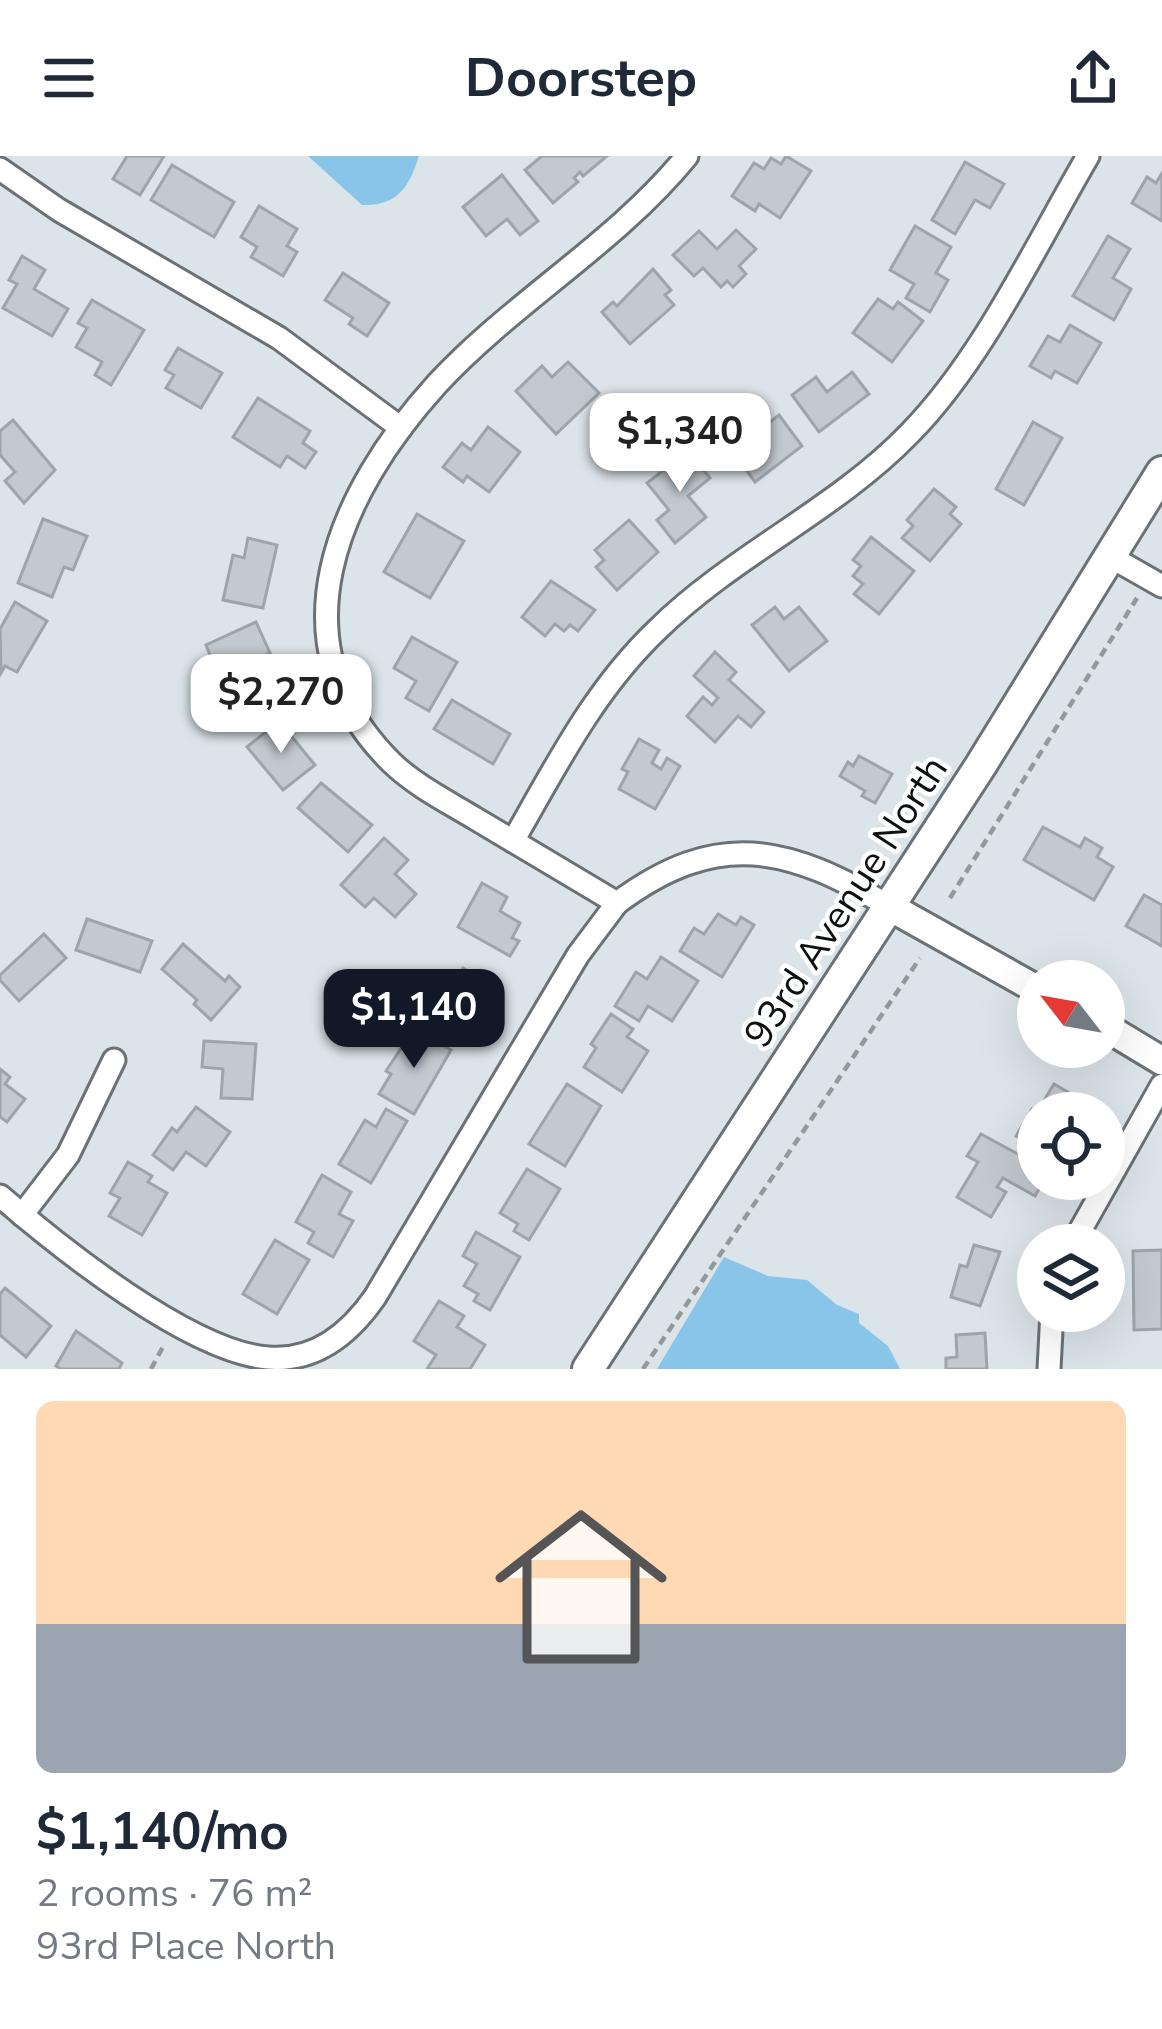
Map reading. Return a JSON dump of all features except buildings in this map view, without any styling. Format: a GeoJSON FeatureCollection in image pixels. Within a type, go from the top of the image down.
{"type":"FeatureCollection","features":[{"type":"Feature","properties":{"kind":"main road","name":"93rd Avenue North"},"geometry":{"type":"LineString","coordinates":[[588,1369],[890,907],[1162,472]]}},
{"type":"Feature","properties":{"kind":"street"},"geometry":{"type":"LineString","coordinates":[[617,903],[395,766],[363,731],[337,688],[327,642],[326,594],[335,547],[353,506],[401,428],[439,382],[631,216],[687,156]]}},
{"type":"Feature","properties":{"kind":"street"},"geometry":{"type":"LineString","coordinates":[[513,841],[579,725],[615,674],[658,628],[910,434],[949,387],[1088,156]]}},
{"type":"Feature","properties":{"kind":"street"},"geometry":{"type":"LineString","coordinates":[[0,169],[59,210],[279,338],[401,428]]}},
{"type":"Feature","properties":{"kind":"street"},"geometry":{"type":"LineString","coordinates":[[1111,557],[1155,582]]}},
{"type":"Feature","properties":{"kind":"street"},"geometry":{"type":"LineString","coordinates":[[0,1196],[83,1263],[214,1341],[268,1358],[314,1351],[338,1340],[358,1321],[578,955],[617,903],[676,865],[729,854],[776,856],[818,867],[1017,978]]}},
{"type":"Feature","properties":{"kind":"street"},"geometry":{"type":"LineString","coordinates":[[1125,1039],[1162,1061]]}},
{"type":"Feature","properties":{"kind":"street"},"geometry":{"type":"LineString","coordinates":[[22,1215],[68,1155],[115,1060]]}},
{"type":"Feature","properties":{"kind":"street"},"geometry":{"type":"LineString","coordinates":[[1084,1224],[1162,1085]]}},
{"type":"Feature","properties":{"kind":"street"},"geometry":{"type":"LineString","coordinates":[[1049,1369],[1051,1332]]}},
{"type":"Feature","properties":{"kind":"path"},"geometry":{"type":"LineString","coordinates":[[950,898],[1125,621],[1155,582]]}},
{"type":"Feature","properties":{"kind":"path"},"geometry":{"type":"LineString","coordinates":[[643,1369],[920,958]]}},
{"type":"Feature","properties":{"kind":"path"},"geometry":{"type":"LineString","coordinates":[[151,1369],[177,1322]]}},
{"type":"Feature","properties":{"kind":"shaded area"},"geometry":{"type":"Polygon","coordinates":[[[308,156],[419,156],[400,192],[385,202],[362,205],[308,156]]]}},
{"type":"Feature","properties":{"kind":"shaded area"},"geometry":{"type":"Polygon","coordinates":[[[724,1257],[768,1276],[807,1280],[837,1305],[859,1314],[859,1323],[888,1346],[900,1369],[657,1369],[724,1257]]]}}]}
